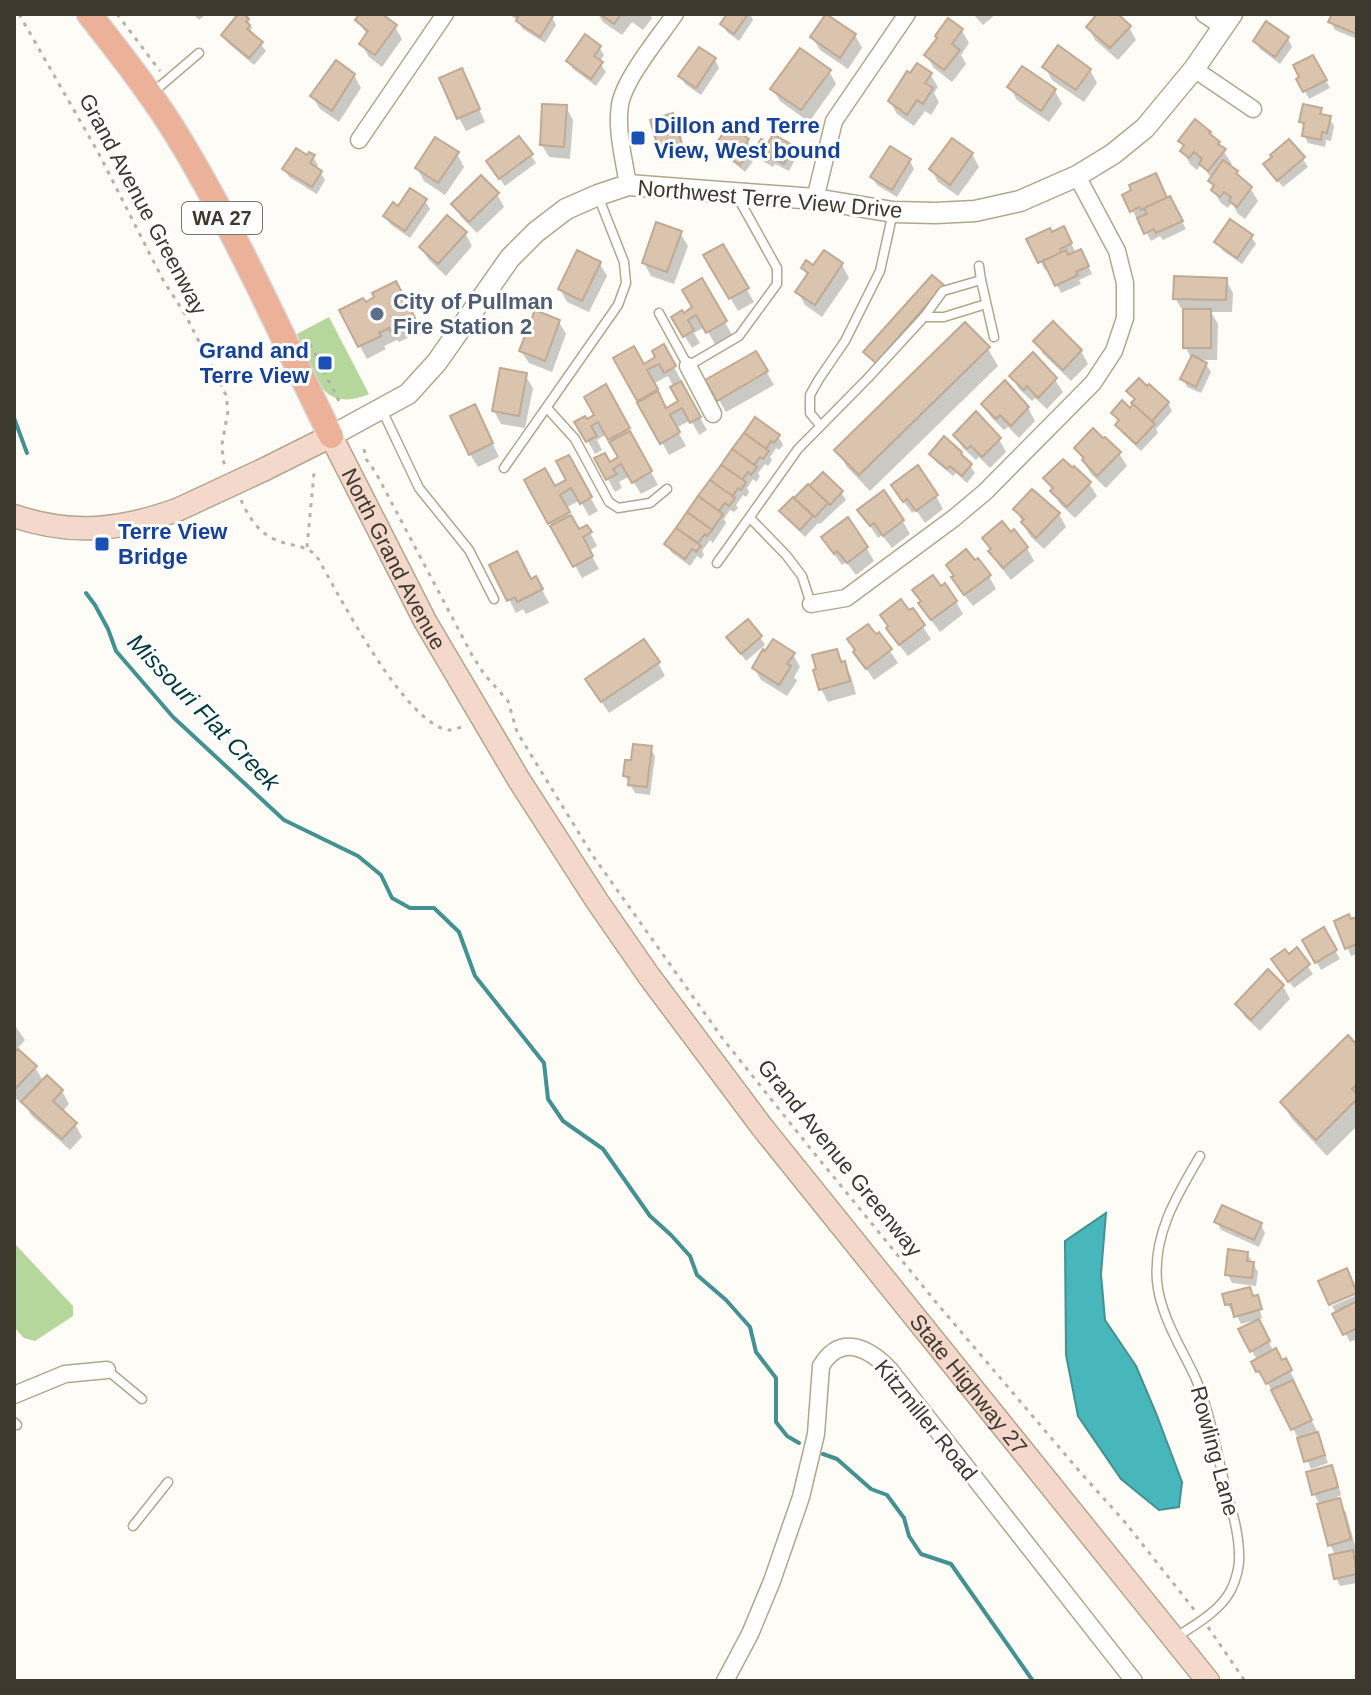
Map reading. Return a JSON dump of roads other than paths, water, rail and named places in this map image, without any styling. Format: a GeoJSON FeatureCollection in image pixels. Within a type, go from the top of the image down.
{"type":"FeatureCollection","features":[{"type":"Feature","properties":{"kind":"main road","name":"North Grand Avenue"},"geometry":{"type":"LineString","coordinates":[[89,14],[149,95],[190,158],[244,259],[425,621],[519,780],[597,901],[729,1085]]}},
{"type":"Feature","properties":{"kind":"main road"},"geometry":{"type":"LineString","coordinates":[[14,516],[71,528],[129,525],[177,510],[331,436]]}},
{"type":"Feature","properties":{"kind":"main road","name":"State Highway 27"},"geometry":{"type":"LineString","coordinates":[[729,1085],[1208,1681]]}},
{"type":"Feature","properties":{"kind":"street"},"geometry":{"type":"LineString","coordinates":[[359,140],[445,14]]}},
{"type":"Feature","properties":{"kind":"street"},"geometry":{"type":"LineString","coordinates":[[628,185],[619,126],[620,101],[631,78],[675,14]]}},
{"type":"Feature","properties":{"kind":"street"},"geometry":{"type":"LineString","coordinates":[[815,199],[834,121],[907,14]]}},
{"type":"Feature","properties":{"kind":"street"},"geometry":{"type":"LineString","coordinates":[[1204,14],[1227,20]]}},
{"type":"Feature","properties":{"kind":"street","name":"Northwest Terre View Drive"},"geometry":{"type":"LineString","coordinates":[[331,436],[408,394],[437,362],[510,258],[536,232],[566,209],[628,185],[815,199],[893,212],[975,211],[1020,201],[1077,176],[1113,154],[1145,128],[1194,69],[1227,20]]}},
{"type":"Feature","properties":{"kind":"street"},"geometry":{"type":"LineString","coordinates":[[1194,69],[1253,109]]}},
{"type":"Feature","properties":{"kind":"street"},"geometry":{"type":"LineString","coordinates":[[811,604],[846,598],[954,518],[985,492],[1093,383],[1114,351],[1125,318],[1125,283],[1117,251],[1077,176]]}},
{"type":"Feature","properties":{"kind":"street"},"geometry":{"type":"LineString","coordinates":[[688,366],[713,414]]}},
{"type":"Feature","properties":{"kind":"street","name":"Kitzmiller Road"},"geometry":{"type":"LineString","coordinates":[[725,1681],[750,1634],[772,1581],[801,1497],[816,1434],[821,1366],[826,1358],[843,1347],[851,1346],[866,1350],[890,1370],[1134,1681]]}},
{"type":"Feature","properties":{"kind":"street"},"geometry":{"type":"LineString","coordinates":[[14,1395],[65,1374],[107,1370]]}},
{"type":"Feature","properties":{"kind":"lane"},"geometry":{"type":"LineString","coordinates":[[149,95],[199,53]]}},
{"type":"Feature","properties":{"kind":"lane"},"geometry":{"type":"LineString","coordinates":[[659,313],[688,366],[739,336],[777,284],[777,268],[734,192]]}},
{"type":"Feature","properties":{"kind":"lane"},"geometry":{"type":"LineString","coordinates":[[504,468],[618,305],[626,283],[624,262],[598,195]]}},
{"type":"Feature","properties":{"kind":"lane"},"geometry":{"type":"LineString","coordinates":[[820,425],[810,413],[810,395],[845,341],[880,271],[893,212]]}},
{"type":"Feature","properties":{"kind":"lane"},"geometry":{"type":"LineString","coordinates":[[979,266],[994,337]]}},
{"type":"Feature","properties":{"kind":"lane"},"geometry":{"type":"LineString","coordinates":[[717,563],[798,449],[924,317],[943,291],[981,280]]}},
{"type":"Feature","properties":{"kind":"lane"},"geometry":{"type":"LineString","coordinates":[[924,317],[944,317],[986,304]]}},
{"type":"Feature","properties":{"kind":"lane"},"geometry":{"type":"LineString","coordinates":[[547,408],[575,439],[613,506],[650,503],[667,489]]}},
{"type":"Feature","properties":{"kind":"lane"},"geometry":{"type":"LineString","coordinates":[[382,409],[419,488],[469,550],[494,599]]}},
{"type":"Feature","properties":{"kind":"lane"},"geometry":{"type":"LineString","coordinates":[[750,518],[802,576],[811,604]]}},
{"type":"Feature","properties":{"kind":"lane","name":"Rowling Lane"},"geometry":{"type":"LineString","coordinates":[[1175,1638],[1203,1620],[1226,1598],[1240,1557],[1210,1421],[1197,1382],[1165,1311],[1157,1280],[1163,1229],[1200,1156]]}},
{"type":"Feature","properties":{"kind":"lane"},"geometry":{"type":"LineString","coordinates":[[107,1370],[142,1399]]}},
{"type":"Feature","properties":{"kind":"lane"},"geometry":{"type":"LineString","coordinates":[[133,1526],[168,1482]]}},
{"type":"Feature","properties":{"kind":"water"},"geometry":{"type":"Polygon","coordinates":[[[1106,1213],[1101,1274],[1105,1320],[1136,1366],[1156,1413],[1182,1482],[1179,1507],[1159,1510],[1121,1479],[1078,1416],[1066,1355],[1065,1241],[1106,1213]]]}},
{"type":"Feature","properties":{"kind":"waterway","name":"Missouri Flat Creek"},"geometry":{"type":"LineString","coordinates":[[14,418],[27,453]]}},
{"type":"Feature","properties":{"kind":"waterway","name":"Missouri Flat Creek"},"geometry":{"type":"LineString","coordinates":[[86,593],[108,629],[116,651],[173,717],[284,820],[358,856],[381,875],[392,898],[410,908],[434,908],[459,932],[475,976],[544,1063],[548,1099],[563,1121],[603,1149],[650,1216],[690,1256],[697,1275],[726,1300],[750,1327],[756,1352],[776,1378],[776,1422],[787,1436],[799,1443]]}},
{"type":"Feature","properties":{"kind":"waterway","name":"Missouri Flat Creek"},"geometry":{"type":"LineString","coordinates":[[823,1454],[837,1459],[871,1489],[887,1495],[904,1518],[909,1536],[921,1554],[951,1564],[1033,1681]]}},
{"type":"Feature","properties":{"kind":"place","name":"Dillon and Terre View, West bound"},"geometry":{"type":"Point","coordinates":[638,138]}},
{"type":"Feature","properties":{"kind":"place","name":"City of Pullman Fire Station 2"},"geometry":{"type":"Point","coordinates":[377,314]}},
{"type":"Feature","properties":{"kind":"place","name":"Grand and Terre View"},"geometry":{"type":"Point","coordinates":[325,363]}},
{"type":"Feature","properties":{"kind":"place","name":"Terre View Bridge"},"geometry":{"type":"Point","coordinates":[102,544]}}]}
